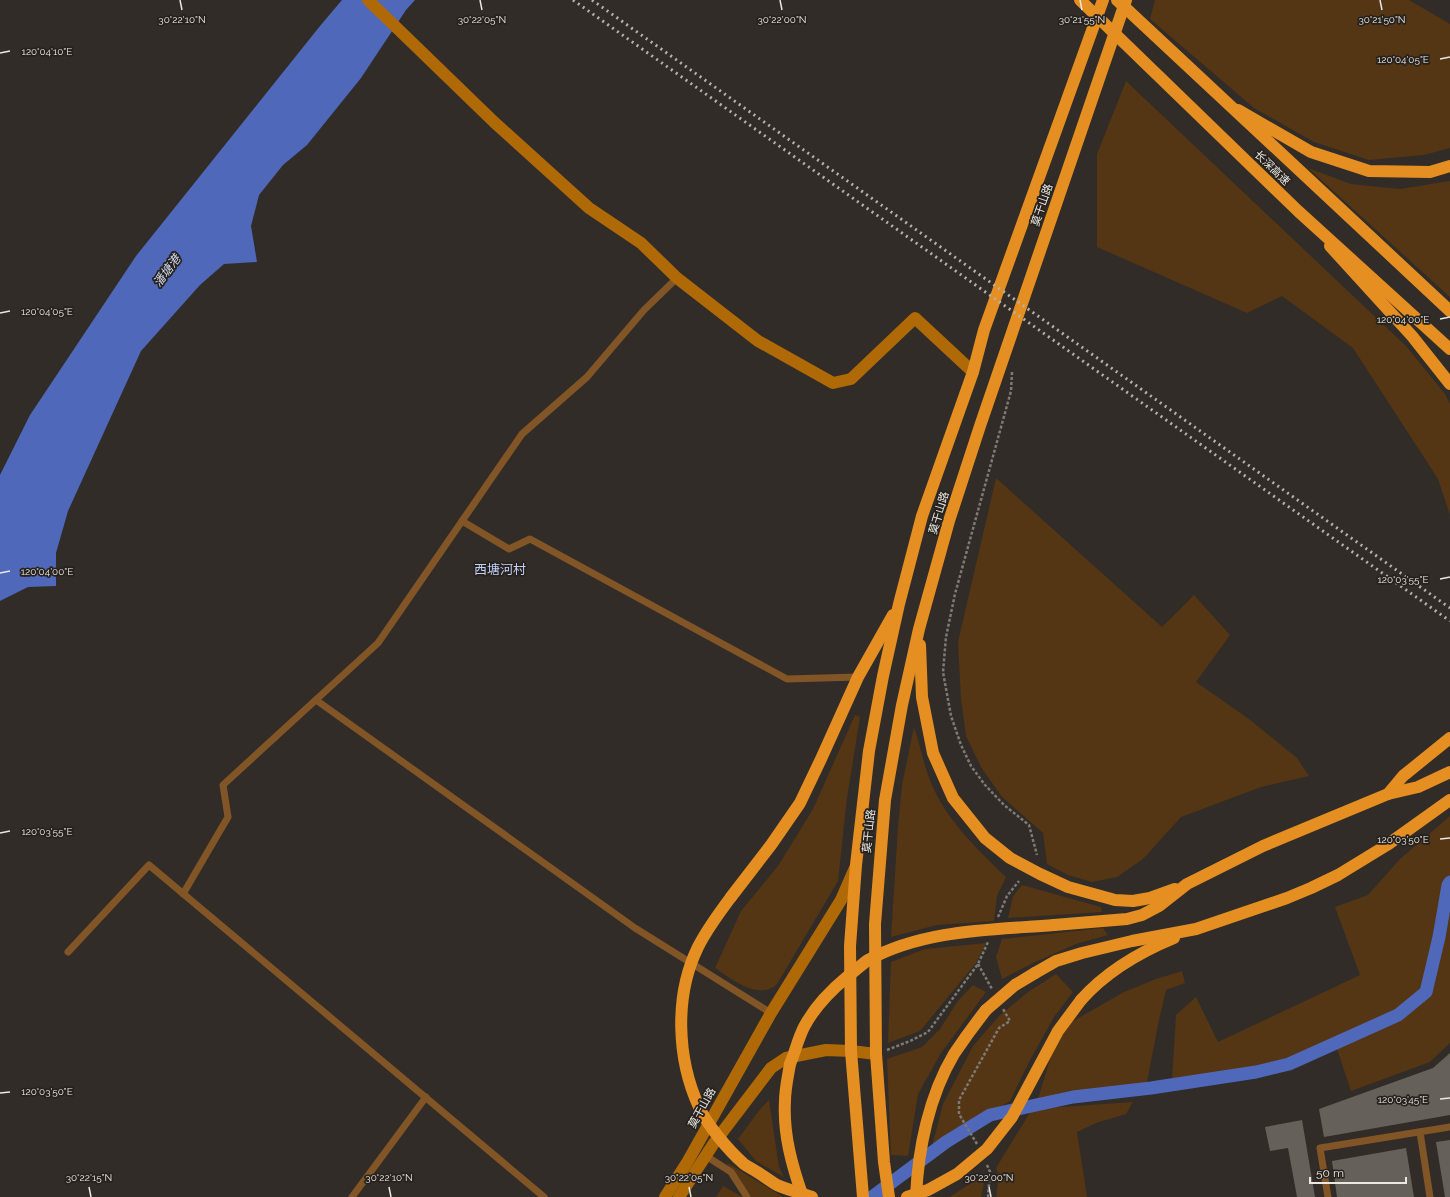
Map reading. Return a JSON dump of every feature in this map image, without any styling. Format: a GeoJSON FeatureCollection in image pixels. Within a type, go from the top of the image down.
{"type":"FeatureCollection","features":[{"type":"Feature","properties":{"kind":"highway","name":"长深高速"},"geometry":{"type":"LineString","coordinates":[[1080,0],[1298,211],[1450,349]]}},
{"type":"Feature","properties":{"kind":"highway","name":"莫干山路"},"geometry":{"type":"LineString","coordinates":[[862,1197],[851,1051],[850,946],[856,865],[869,751],[883,676],[899,604],[922,516],[973,372],[987,323],[1103,0]]}},
{"type":"Feature","properties":{"kind":"highway","name":"长深高速"},"geometry":{"type":"LineString","coordinates":[[1117,0],[1450,311]]}},
{"type":"Feature","properties":{"kind":"highway","name":"莫干山路"},"geometry":{"type":"LineString","coordinates":[[889,1197],[884,1162],[876,1054],[875,924],[884,807],[902,705],[919,630],[949,521],[980,426],[1126,0]]}},
{"type":"Feature","properties":{"kind":"highway"},"geometry":{"type":"LineString","coordinates":[[1227,103],[1311,152],[1369,172],[1430,172],[1450,166]]}},
{"type":"Feature","properties":{"kind":"highway"},"geometry":{"type":"LineString","coordinates":[[1298,211],[1412,336],[1450,384]]}},
{"type":"Feature","properties":{"kind":"highway"},"geometry":{"type":"LineString","coordinates":[[812,1197],[778,1185],[744,1164],[714,1131],[699,1108],[689,1082],[683,1052],[683,1007],[689,972],[697,948],[710,924],[771,846],[800,803],[858,677],[899,604]]}},
{"type":"Feature","properties":{"kind":"highway"},"geometry":{"type":"LineString","coordinates":[[919,630],[922,697],[933,753],[953,798],[985,838],[1010,858],[1047,878],[1068,887],[1115,900],[1133,901],[1150,898],[1188,884],[1263,846],[1388,794],[1418,787],[1450,772]]}},
{"type":"Feature","properties":{"kind":"highway"},"geometry":{"type":"LineString","coordinates":[[1388,794],[1403,776],[1450,738]]}},
{"type":"Feature","properties":{"kind":"highway"},"geometry":{"type":"LineString","coordinates":[[907,1197],[928,1190],[958,1174],[987,1149],[1012,1117],[1058,1031],[1092,987],[1120,967],[1159,945],[1196,929],[1286,898],[1338,875],[1387,845],[1450,800]]}},
{"type":"Feature","properties":{"kind":"highway"},"geometry":{"type":"LineString","coordinates":[[804,1197],[794,1173],[786,1138],[785,1101],[790,1064],[804,1028],[820,1004],[838,984],[867,961],[900,946],[923,939],[949,935],[1127,919],[1142,915],[1159,906],[1188,884]]}},
{"type":"Feature","properties":{"kind":"highway"},"geometry":{"type":"LineString","coordinates":[[916,1197],[917,1173],[925,1127],[935,1094],[954,1056],[986,1010],[1015,985],[1056,961],[1132,941],[1196,929]]}},
{"type":"Feature","properties":{"kind":"street"},"geometry":{"type":"LineString","coordinates":[[368,0],[494,122],[589,208],[641,243],[677,278],[758,341],[833,383],[851,379],[915,318],[973,372]]}},
{"type":"Feature","properties":{"kind":"street","name":"莫干山路"},"geometry":{"type":"LineString","coordinates":[[665,1197],[688,1161],[770,1013],[841,900],[856,865]]}},
{"type":"Feature","properties":{"kind":"street"},"geometry":{"type":"LineString","coordinates":[[679,1197],[706,1156],[771,1068],[786,1058],[826,1050],[876,1054]]}},
{"type":"Feature","properties":{"kind":"lane"},"geometry":{"type":"LineString","coordinates":[[183,894],[228,817],[223,785],[378,642],[522,434],[587,377],[644,310],[677,278]]}},
{"type":"Feature","properties":{"kind":"lane"},"geometry":{"type":"LineString","coordinates":[[462,520],[509,549],[530,539],[787,679],[858,677]]}},
{"type":"Feature","properties":{"kind":"lane"},"geometry":{"type":"LineString","coordinates":[[316,700],[635,928],[770,1013]]}},
{"type":"Feature","properties":{"kind":"lane"},"geometry":{"type":"LineString","coordinates":[[68,952],[149,865],[544,1197]]}},
{"type":"Feature","properties":{"kind":"lane"},"geometry":{"type":"LineString","coordinates":[[352,1197],[426,1097]]}},
{"type":"Feature","properties":{"kind":"lane"},"geometry":{"type":"LineString","coordinates":[[1328,1197],[1320,1148],[1450,1127]]}},
{"type":"Feature","properties":{"kind":"lane"},"geometry":{"type":"LineString","coordinates":[[1420,1132],[1430,1197]]}},
{"type":"Feature","properties":{"kind":"lane"},"geometry":{"type":"LineString","coordinates":[[706,1156],[731,1172],[747,1197]]}},
{"type":"Feature","properties":{"kind":"path"},"geometry":{"type":"LineString","coordinates":[[1013,367],[1011,391],[955,594],[946,637],[943,672],[951,716],[961,745],[971,766],[985,785],[1004,805],[1029,825],[1037,855]]}},
{"type":"Feature","properties":{"kind":"path"},"geometry":{"type":"LineString","coordinates":[[996,923],[1007,896],[1019,881]]}},
{"type":"Feature","properties":{"kind":"path"},"geometry":{"type":"LineString","coordinates":[[876,1054],[910,1041],[928,1032],[978,964],[990,937]]}},
{"type":"Feature","properties":{"kind":"path"},"geometry":{"type":"LineString","coordinates":[[978,964],[996,996]]}},
{"type":"Feature","properties":{"kind":"path"},"geometry":{"type":"LineString","coordinates":[[978,1145],[959,1114],[959,1100],[999,1028],[1010,1021],[1003,1008]]}},
{"type":"Feature","properties":{"kind":"path"},"geometry":{"type":"LineString","coordinates":[[984,1159],[990,1172],[988,1197]]}},
{"type":"Feature","properties":{"kind":"shaded area"},"geometry":{"type":"Polygon","coordinates":[[[1155,0],[1409,0],[1450,24],[1450,148],[1424,155],[1369,160],[1314,142],[1254,108],[1150,19],[1155,0]]]}},
{"type":"Feature","properties":{"kind":"shaded area"},"geometry":{"type":"Polygon","coordinates":[[[1126,81],[1406,346],[1445,394],[1450,404],[1450,515],[1438,479],[1353,348],[1282,296],[1247,313],[1097,247],[1097,154],[1126,81]]]}},
{"type":"Feature","properties":{"kind":"shaded area"},"geometry":{"type":"Polygon","coordinates":[[[1308,168],[1351,184],[1400,189],[1450,181],[1450,297],[1308,168]]]}},
{"type":"Feature","properties":{"kind":"shaded area"},"geometry":{"type":"Polygon","coordinates":[[[996,478],[1162,627],[1194,595],[1230,635],[1196,682],[1249,719],[1297,758],[1309,776],[1261,787],[1181,817],[1143,859],[1117,877],[1092,882],[1068,875],[1047,864],[1043,833],[1002,797],[981,767],[966,736],[961,699],[958,642],[996,478]]]}},
{"type":"Feature","properties":{"kind":"shaded area"},"geometry":{"type":"Polygon","coordinates":[[[855,715],[860,717],[847,798],[838,881],[777,984],[770,989],[763,990],[748,988],[715,968],[741,911],[778,866],[813,809],[855,715]]]}},
{"type":"Feature","properties":{"kind":"shaded area"},"geometry":{"type":"Polygon","coordinates":[[[914,727],[928,774],[936,794],[944,808],[963,833],[1006,877],[997,896],[994,921],[937,925],[891,937],[902,785],[914,727]]]}},
{"type":"Feature","properties":{"kind":"shaded area"},"geometry":{"type":"Polygon","coordinates":[[[1450,816],[1450,1043],[1430,1062],[1351,1091],[1333,1037],[1297,1056],[1228,1072],[1172,1079],[1176,1015],[1196,997],[1218,1042],[1360,975],[1335,907],[1368,895],[1400,859],[1450,816]]]}},
{"type":"Feature","properties":{"kind":"shaded area"},"geometry":{"type":"Polygon","coordinates":[[[1022,885],[1101,907],[1102,912],[1008,918],[1013,896],[1022,885]]]}},
{"type":"Feature","properties":{"kind":"shaded area"},"geometry":{"type":"Polygon","coordinates":[[[1103,928],[1108,935],[1076,944],[1033,963],[1002,979],[996,957],[1002,939],[1103,928]]]}},
{"type":"Feature","properties":{"kind":"shaded area"},"geometry":{"type":"Polygon","coordinates":[[[986,943],[976,963],[920,1031],[888,1043],[891,962],[925,949],[986,943]]]}},
{"type":"Feature","properties":{"kind":"shaded area"},"geometry":{"type":"Polygon","coordinates":[[[1182,971],[1185,983],[1166,990],[1147,1082],[1038,1099],[1051,1056],[1068,1024],[1124,992],[1156,979],[1182,971]]]}},
{"type":"Feature","properties":{"kind":"shaded area"},"geometry":{"type":"Polygon","coordinates":[[[1056,974],[1073,992],[1054,1017],[1029,1062],[1010,1101],[932,1146],[943,1104],[973,1046],[999,1016],[1028,992],[1056,974]]]}},
{"type":"Feature","properties":{"kind":"shaded area"},"geometry":{"type":"Polygon","coordinates":[[[973,985],[986,992],[941,1053],[918,1094],[908,1156],[891,1155],[887,1059],[922,1047],[940,1029],[957,1002],[973,985]]]}},
{"type":"Feature","properties":{"kind":"shaded area"},"geometry":{"type":"Polygon","coordinates":[[[769,1100],[779,1167],[784,1177],[756,1161],[738,1139],[761,1108],[769,1100]]]}},
{"type":"Feature","properties":{"kind":"shaded area"},"geometry":{"type":"Polygon","coordinates":[[[1133,1102],[1126,1114],[1096,1123],[1077,1132],[1087,1197],[996,1197],[999,1175],[996,1168],[1032,1109],[1133,1102]]]}},
{"type":"Feature","properties":{"kind":"shaded area"},"geometry":{"type":"Polygon","coordinates":[[[726,1162],[783,1197],[751,1197],[726,1162]]]}},
{"type":"Feature","properties":{"kind":"shaded area"},"geometry":{"type":"Polygon","coordinates":[[[986,1173],[981,1197],[950,1197],[986,1173]]]}},
{"type":"Feature","properties":{"kind":"shaded area"},"geometry":{"type":"Polygon","coordinates":[[[723,1186],[741,1196],[742,1197],[716,1197],[723,1186]]]}},
{"type":"Feature","properties":{"kind":"water","name":"潘塘港"},"geometry":{"type":"Polygon","coordinates":[[[342,0],[415,0],[406,10],[361,78],[307,145],[283,165],[259,195],[251,226],[257,262],[224,264],[200,285],[141,351],[68,511],[56,553],[56,586],[28,587],[0,601],[0,475],[30,415],[136,256],[342,0]]]}},
{"type":"Feature","properties":{"kind":"building"},"geometry":{"type":"Polygon","coordinates":[[[1450,1053],[1450,1115],[1324,1137],[1319,1109],[1433,1068],[1450,1053]]]}},
{"type":"Feature","properties":{"kind":"building"},"geometry":{"type":"Polygon","coordinates":[[[1302,1120],[1315,1197],[1297,1197],[1288,1148],[1270,1151],[1265,1127],[1302,1120]]]}},
{"type":"Feature","properties":{"kind":"building"},"geometry":{"type":"Polygon","coordinates":[[[1450,1140],[1450,1197],[1445,1197],[1436,1142],[1450,1140]]]}},
{"type":"Feature","properties":{"kind":"building"},"geometry":{"type":"Polygon","coordinates":[[[1406,1148],[1414,1197],[1337,1197],[1332,1161],[1406,1148]]]}},
{"type":"Feature","properties":{"kind":"waterway"},"geometry":{"type":"LineString","coordinates":[[872,1197],[946,1142],[990,1115],[1073,1097],[1151,1088],[1256,1072],[1289,1064],[1398,1015],[1426,992],[1439,937],[1448,885],[1450,882]]}},
{"type":"Feature","properties":{"kind":"railway"},"geometry":{"type":"LineString","coordinates":[[573,0],[1450,621]]}},
{"type":"Feature","properties":{"kind":"railway"},"geometry":{"type":"LineString","coordinates":[[592,0],[1450,608]]}},
{"type":"Feature","properties":{"kind":"district","name":"西塘河村"},"geometry":{"type":"Point","coordinates":[500,569]}}]}
